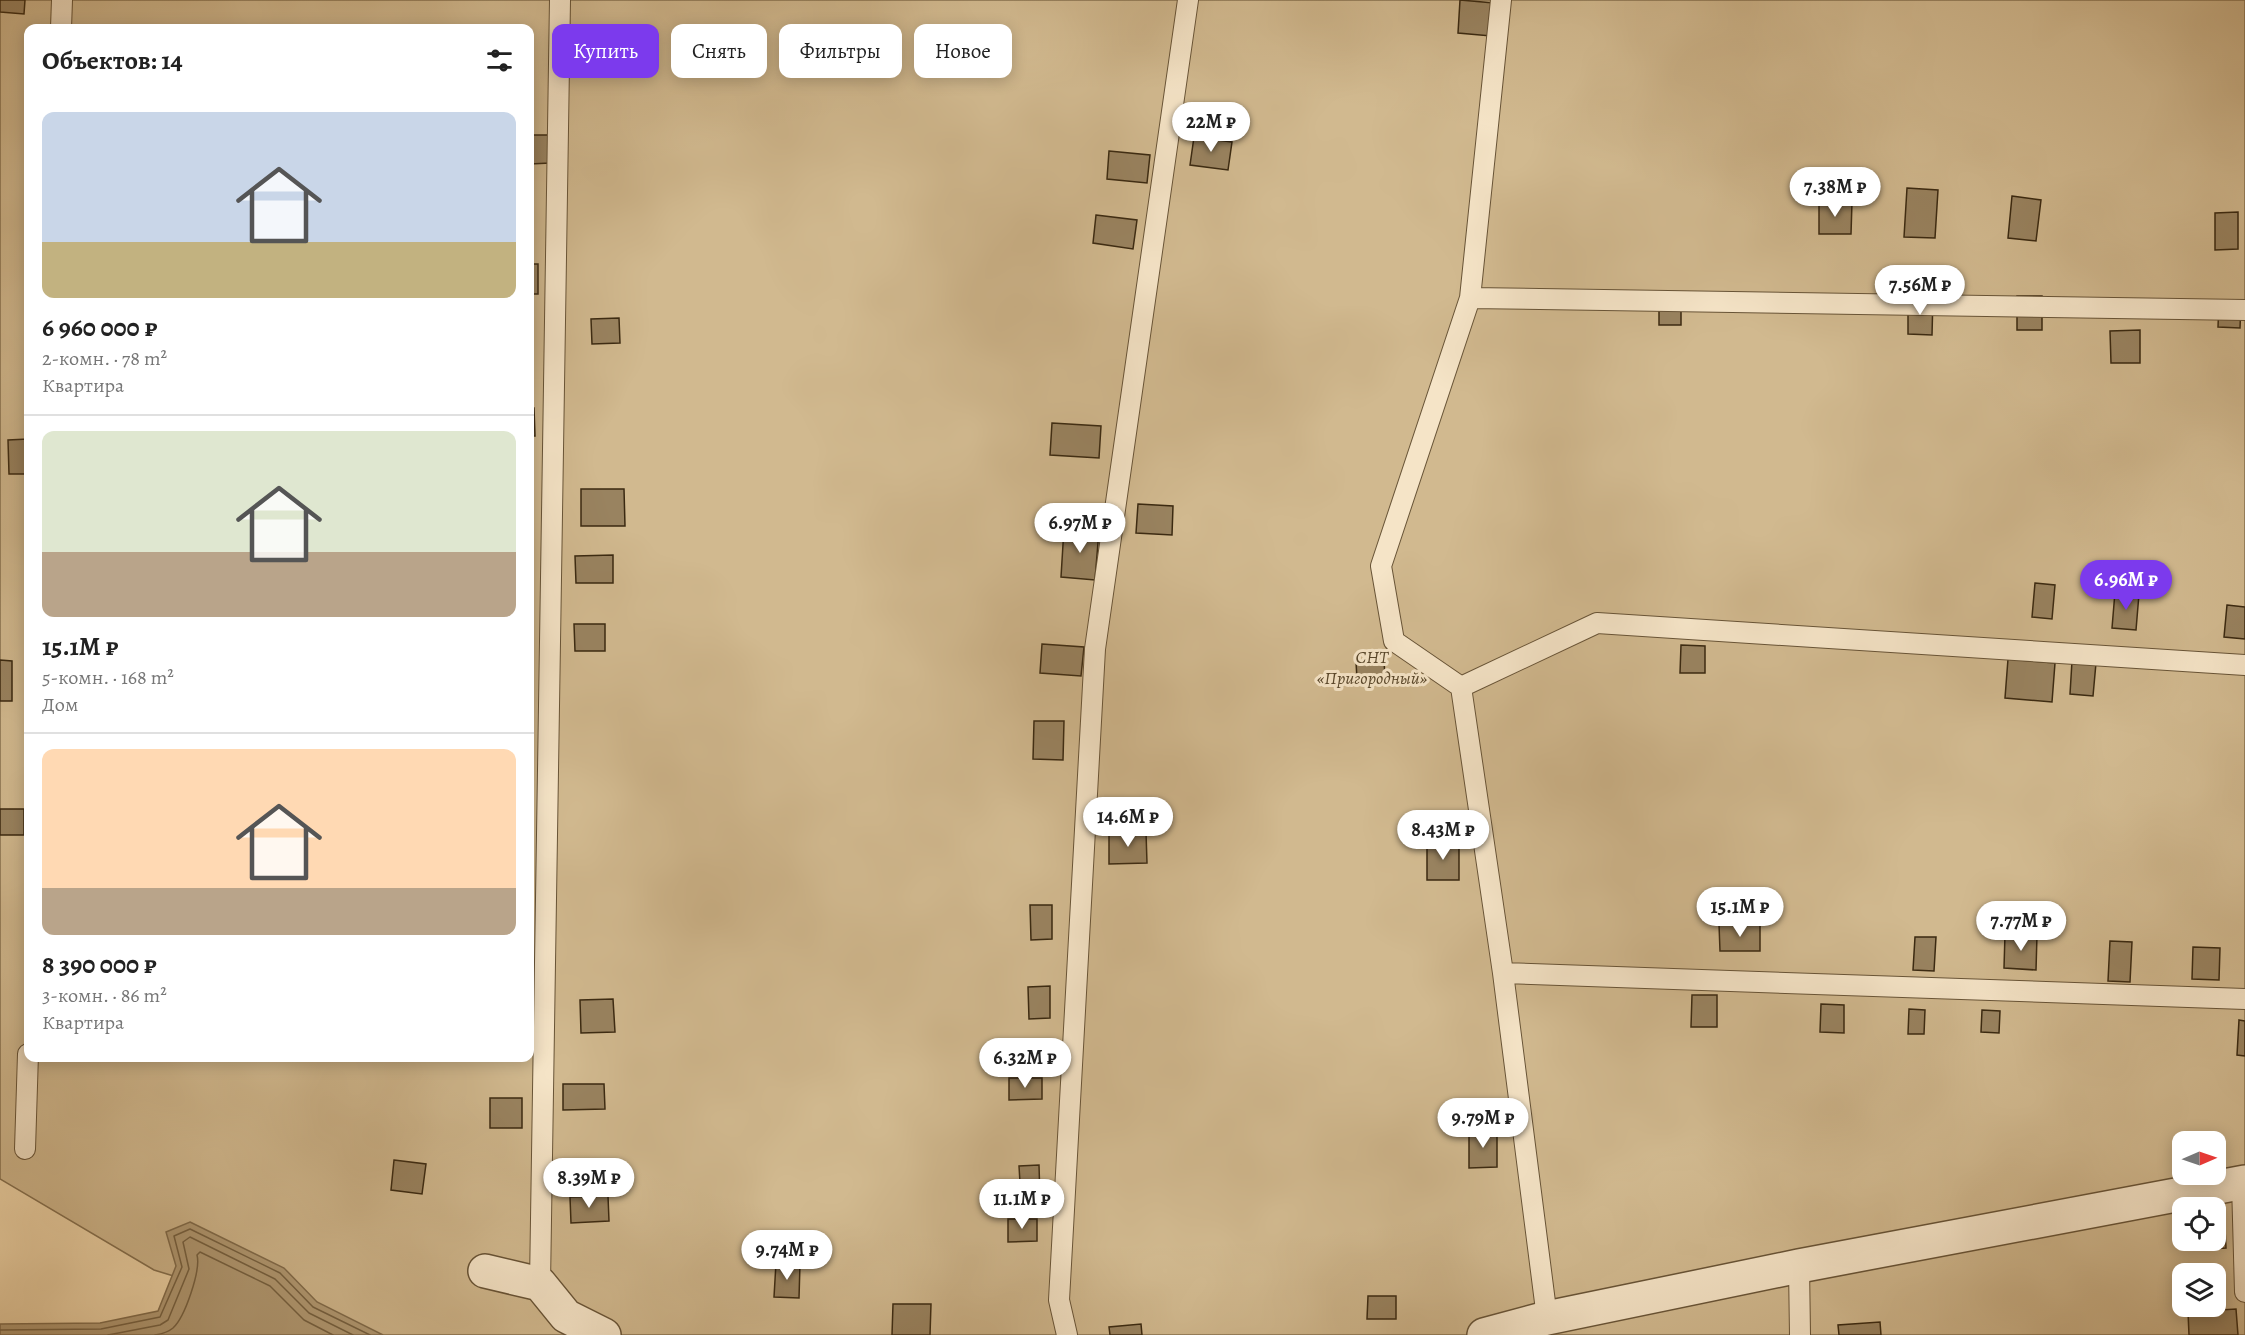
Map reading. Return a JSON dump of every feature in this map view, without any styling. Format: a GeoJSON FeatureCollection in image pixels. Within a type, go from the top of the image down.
{"type":"FeatureCollection","features":[{"type":"Feature","properties":{"kind":"street"},"geometry":{"type":"LineString","coordinates":[[1484,1335],[1547,1318],[1799,1266],[2244,1182]]}},
{"type":"Feature","properties":{"kind":"street"},"geometry":{"type":"LineString","coordinates":[[485,1271],[540,1284],[566,1316],[604,1335]]}},
{"type":"Feature","properties":{"kind":"lane"},"geometry":{"type":"LineString","coordinates":[[61,24],[62,0]]}},
{"type":"Feature","properties":{"kind":"lane"},"geometry":{"type":"LineString","coordinates":[[540,1284],[560,0]]}},
{"type":"Feature","properties":{"kind":"lane"},"geometry":{"type":"LineString","coordinates":[[1067,1335],[1059,1300],[1095,650],[1188,0]]}},
{"type":"Feature","properties":{"kind":"lane"},"geometry":{"type":"LineString","coordinates":[[1502,0],[1470,298],[1382,566],[1394,641],[1461,687],[1503,974],[1547,1318]]}},
{"type":"Feature","properties":{"kind":"lane"},"geometry":{"type":"LineString","coordinates":[[1470,298],[2245,310]]}},
{"type":"Feature","properties":{"kind":"lane"},"geometry":{"type":"LineString","coordinates":[[1461,687],[1597,623],[2245,665]]}},
{"type":"Feature","properties":{"kind":"lane"},"geometry":{"type":"LineString","coordinates":[[1503,974],[2245,999]]}},
{"type":"Feature","properties":{"kind":"lane"},"geometry":{"type":"LineString","coordinates":[[26,1149],[28,1062]]}},
{"type":"Feature","properties":{"kind":"lane"},"geometry":{"type":"LineString","coordinates":[[2244,1182],[2245,1292]]}},
{"type":"Feature","properties":{"kind":"lane"},"geometry":{"type":"LineString","coordinates":[[1799,1266],[1800,1335]]}},
{"type":"Feature","properties":{"kind":"green space","name":"СНТ «Пригородный»"},"geometry":{"type":"Polygon","coordinates":[[[0,0],[2245,0],[2245,1335],[367,1335],[154,1270],[0,1179],[0,0]]]}},
{"type":"Feature","properties":{"kind":"water"},"geometry":{"type":"Polygon","coordinates":[[[190,1222],[284,1268],[317,1302],[383,1335],[0,1335],[0,1324],[100,1323],[158,1311],[176,1266],[166,1232],[190,1222]]]}},
{"type":"Feature","properties":{"kind":"building"},"geometry":{"type":"Polygon","coordinates":[[[0,0],[25,0],[24,14],[0,12],[0,0]]]}},
{"type":"Feature","properties":{"kind":"building"},"geometry":{"type":"Polygon","coordinates":[[[1460,0],[1494,3],[1491,36],[1458,33],[1460,0]]]}},
{"type":"Feature","properties":{"kind":"building"},"geometry":{"type":"Polygon","coordinates":[[[534,135],[549,135],[550,163],[534,164],[534,135]]]}},
{"type":"Feature","properties":{"kind":"building"},"geometry":{"type":"Polygon","coordinates":[[[1194,137],[1232,142],[1228,170],[1190,165],[1194,137]]]}},
{"type":"Feature","properties":{"kind":"building"},"geometry":{"type":"Polygon","coordinates":[[[1109,151],[1150,155],[1147,183],[1107,179],[1109,151]]]}},
{"type":"Feature","properties":{"kind":"building"},"geometry":{"type":"Polygon","coordinates":[[[1907,188],[1938,190],[1935,238],[1904,237],[1907,188]]]}},
{"type":"Feature","properties":{"kind":"building"},"geometry":{"type":"Polygon","coordinates":[[[2012,196],[2041,200],[2036,241],[2008,238],[2012,196]]]}},
{"type":"Feature","properties":{"kind":"building"},"geometry":{"type":"Polygon","coordinates":[[[1819,201],[1852,202],[1851,234],[1819,234],[1819,201]]]}},
{"type":"Feature","properties":{"kind":"building"},"geometry":{"type":"Polygon","coordinates":[[[2238,212],[2238,249],[2215,250],[2215,213],[2238,212]]]}},
{"type":"Feature","properties":{"kind":"building"},"geometry":{"type":"Polygon","coordinates":[[[1096,215],[1137,220],[1133,249],[1093,243],[1096,215]]]}},
{"type":"Feature","properties":{"kind":"building"},"geometry":{"type":"Polygon","coordinates":[[[534,264],[538,264],[538,294],[534,294],[534,264]]]}},
{"type":"Feature","properties":{"kind":"building"},"geometry":{"type":"Polygon","coordinates":[[[1659,293],[1681,294],[1681,325],[1659,325],[1659,293]]]}},
{"type":"Feature","properties":{"kind":"building"},"geometry":{"type":"Polygon","coordinates":[[[2017,296],[2042,296],[2042,330],[2017,330],[2017,296]]]}},
{"type":"Feature","properties":{"kind":"building"},"geometry":{"type":"Polygon","coordinates":[[[1908,297],[1933,297],[1932,335],[1908,334],[1908,297]]]}},
{"type":"Feature","properties":{"kind":"building"},"geometry":{"type":"Polygon","coordinates":[[[2219,302],[2241,303],[2240,328],[2218,327],[2219,302]]]}},
{"type":"Feature","properties":{"kind":"building"},"geometry":{"type":"Polygon","coordinates":[[[619,318],[620,343],[592,344],[591,319],[619,318]]]}},
{"type":"Feature","properties":{"kind":"building"},"geometry":{"type":"Polygon","coordinates":[[[2140,330],[2140,363],[2111,363],[2110,331],[2140,330]]]}},
{"type":"Feature","properties":{"kind":"building"},"geometry":{"type":"Polygon","coordinates":[[[1052,423],[1101,426],[1099,458],[1050,455],[1052,423]]]}},
{"type":"Feature","properties":{"kind":"building"},"geometry":{"type":"Polygon","coordinates":[[[24,439],[24,474],[9,474],[8,440],[24,439]]]}},
{"type":"Feature","properties":{"kind":"building"},"geometry":{"type":"Polygon","coordinates":[[[581,489],[624,489],[625,526],[581,526],[581,489]]]}},
{"type":"Feature","properties":{"kind":"building"},"geometry":{"type":"Polygon","coordinates":[[[1138,504],[1173,506],[1172,535],[1136,533],[1138,504]]]}},
{"type":"Feature","properties":{"kind":"building"},"geometry":{"type":"Polygon","coordinates":[[[1064,528],[1099,530],[1095,580],[1061,577],[1064,528]]]}},
{"type":"Feature","properties":{"kind":"building"},"geometry":{"type":"Polygon","coordinates":[[[613,555],[613,583],[576,583],[575,556],[613,555]]]}},
{"type":"Feature","properties":{"kind":"building"},"geometry":{"type":"Polygon","coordinates":[[[2035,583],[2055,585],[2052,619],[2032,617],[2035,583]]]}},
{"type":"Feature","properties":{"kind":"building"},"geometry":{"type":"Polygon","coordinates":[[[2115,592],[2139,594],[2136,630],[2112,628],[2115,592]]]}},
{"type":"Feature","properties":{"kind":"building"},"geometry":{"type":"Polygon","coordinates":[[[2227,605],[2245,607],[2245,639],[2224,637],[2227,605]]]}},
{"type":"Feature","properties":{"kind":"building"},"geometry":{"type":"Polygon","coordinates":[[[574,624],[605,624],[605,651],[575,651],[574,624]]]}},
{"type":"Feature","properties":{"kind":"building"},"geometry":{"type":"Polygon","coordinates":[[[1042,644],[1084,647],[1081,676],[1040,673],[1042,644]]]}},
{"type":"Feature","properties":{"kind":"building"},"geometry":{"type":"Polygon","coordinates":[[[1681,645],[1705,646],[1705,673],[1680,673],[1681,645]]]}},
{"type":"Feature","properties":{"kind":"building"},"geometry":{"type":"Polygon","coordinates":[[[2008,659],[2055,663],[2052,702],[2005,698],[2008,659]]]}},
{"type":"Feature","properties":{"kind":"building"},"geometry":{"type":"Polygon","coordinates":[[[0,660],[12,661],[12,701],[0,701],[0,660]]]}},
{"type":"Feature","properties":{"kind":"building"},"geometry":{"type":"Polygon","coordinates":[[[1384,660],[1385,677],[1357,679],[1356,662],[1384,660]]]}},
{"type":"Feature","properties":{"kind":"building"},"geometry":{"type":"Polygon","coordinates":[[[2072,661],[2096,663],[2093,696],[2070,694],[2072,661]]]}},
{"type":"Feature","properties":{"kind":"building"},"geometry":{"type":"Polygon","coordinates":[[[1034,721],[1064,721],[1063,760],[1033,759],[1034,721]]]}},
{"type":"Feature","properties":{"kind":"building"},"geometry":{"type":"Polygon","coordinates":[[[0,809],[24,809],[24,835],[0,835],[0,809]]]}},
{"type":"Feature","properties":{"kind":"building"},"geometry":{"type":"Polygon","coordinates":[[[1146,832],[1147,863],[1109,864],[1109,833],[1146,832]]]}},
{"type":"Feature","properties":{"kind":"building"},"geometry":{"type":"Polygon","coordinates":[[[1427,843],[1459,843],[1459,880],[1427,880],[1427,843]]]}},
{"type":"Feature","properties":{"kind":"building"},"geometry":{"type":"Polygon","coordinates":[[[1030,905],[1052,905],[1052,939],[1031,940],[1030,905]]]}},
{"type":"Feature","properties":{"kind":"building"},"geometry":{"type":"Polygon","coordinates":[[[1719,924],[1760,925],[1760,951],[1720,951],[1719,924]]]}},
{"type":"Feature","properties":{"kind":"building"},"geometry":{"type":"Polygon","coordinates":[[[2005,934],[2037,935],[2036,970],[2004,968],[2005,934]]]}},
{"type":"Feature","properties":{"kind":"building"},"geometry":{"type":"Polygon","coordinates":[[[1915,937],[1936,937],[1934,971],[1913,970],[1915,937]]]}},
{"type":"Feature","properties":{"kind":"building"},"geometry":{"type":"Polygon","coordinates":[[[2110,941],[2132,942],[2130,982],[2108,981],[2110,941]]]}},
{"type":"Feature","properties":{"kind":"building"},"geometry":{"type":"Polygon","coordinates":[[[2193,947],[2220,948],[2219,980],[2192,979],[2193,947]]]}},
{"type":"Feature","properties":{"kind":"building"},"geometry":{"type":"Polygon","coordinates":[[[1050,986],[1050,1018],[1029,1019],[1028,987],[1050,986]]]}},
{"type":"Feature","properties":{"kind":"building"},"geometry":{"type":"Polygon","coordinates":[[[1692,995],[1717,995],[1717,1027],[1691,1027],[1692,995]]]}},
{"type":"Feature","properties":{"kind":"building"},"geometry":{"type":"Polygon","coordinates":[[[613,999],[615,1032],[581,1033],[580,1000],[613,999]]]}},
{"type":"Feature","properties":{"kind":"building"},"geometry":{"type":"Polygon","coordinates":[[[1821,1004],[1844,1005],[1844,1033],[1820,1032],[1821,1004]]]}},
{"type":"Feature","properties":{"kind":"building"},"geometry":{"type":"Polygon","coordinates":[[[1909,1009],[1925,1010],[1924,1034],[1908,1034],[1909,1009]]]}},
{"type":"Feature","properties":{"kind":"building"},"geometry":{"type":"Polygon","coordinates":[[[1982,1010],[2000,1011],[1999,1033],[1981,1032],[1982,1010]]]}},
{"type":"Feature","properties":{"kind":"building"},"geometry":{"type":"Polygon","coordinates":[[[2239,1020],[2245,1021],[2245,1056],[2237,1055],[2239,1020]]]}},
{"type":"Feature","properties":{"kind":"building"},"geometry":{"type":"Polygon","coordinates":[[[1009,1078],[1042,1078],[1042,1099],[1009,1100],[1009,1078]]]}},
{"type":"Feature","properties":{"kind":"building"},"geometry":{"type":"Polygon","coordinates":[[[563,1084],[604,1084],[605,1109],[563,1110],[563,1084]]]}},
{"type":"Feature","properties":{"kind":"building"},"geometry":{"type":"Polygon","coordinates":[[[490,1098],[522,1098],[522,1128],[490,1128],[490,1098]]]}},
{"type":"Feature","properties":{"kind":"building"},"geometry":{"type":"Polygon","coordinates":[[[1469,1131],[1497,1131],[1497,1167],[1469,1168],[1469,1131]]]}},
{"type":"Feature","properties":{"kind":"building"},"geometry":{"type":"Polygon","coordinates":[[[394,1160],[426,1164],[422,1194],[391,1190],[394,1160]]]}},
{"type":"Feature","properties":{"kind":"building"},"geometry":{"type":"Polygon","coordinates":[[[1039,1165],[1040,1198],[1021,1199],[1019,1166],[1039,1165]]]}},
{"type":"Feature","properties":{"kind":"building"},"geometry":{"type":"Polygon","coordinates":[[[608,1196],[609,1221],[571,1223],[570,1197],[608,1196]]]}},
{"type":"Feature","properties":{"kind":"building"},"geometry":{"type":"Polygon","coordinates":[[[1008,1219],[1037,1219],[1037,1241],[1008,1242],[1008,1219]]]}},
{"type":"Feature","properties":{"kind":"building"},"geometry":{"type":"Polygon","coordinates":[[[776,1263],[800,1264],[799,1298],[774,1297],[776,1263]]]}},
{"type":"Feature","properties":{"kind":"building"},"geometry":{"type":"Polygon","coordinates":[[[1368,1296],[1396,1296],[1396,1319],[1367,1319],[1368,1296]]]}},
{"type":"Feature","properties":{"kind":"building"},"geometry":{"type":"Polygon","coordinates":[[[893,1304],[931,1304],[930,1335],[892,1335],[893,1304]]]}},
{"type":"Feature","properties":{"kind":"building"},"geometry":{"type":"Polygon","coordinates":[[[2236,1309],[2238,1335],[2189,1335],[2188,1317],[2226,1317],[2226,1310],[2236,1309]]]}},
{"type":"Feature","properties":{"kind":"building"},"geometry":{"type":"Polygon","coordinates":[[[1880,1322],[1881,1335],[1839,1335],[1838,1325],[1880,1322]]]}},
{"type":"Feature","properties":{"kind":"building"},"geometry":{"type":"Polygon","coordinates":[[[1141,1324],[1142,1335],[1110,1335],[1109,1327],[1141,1324]]]}}]}
